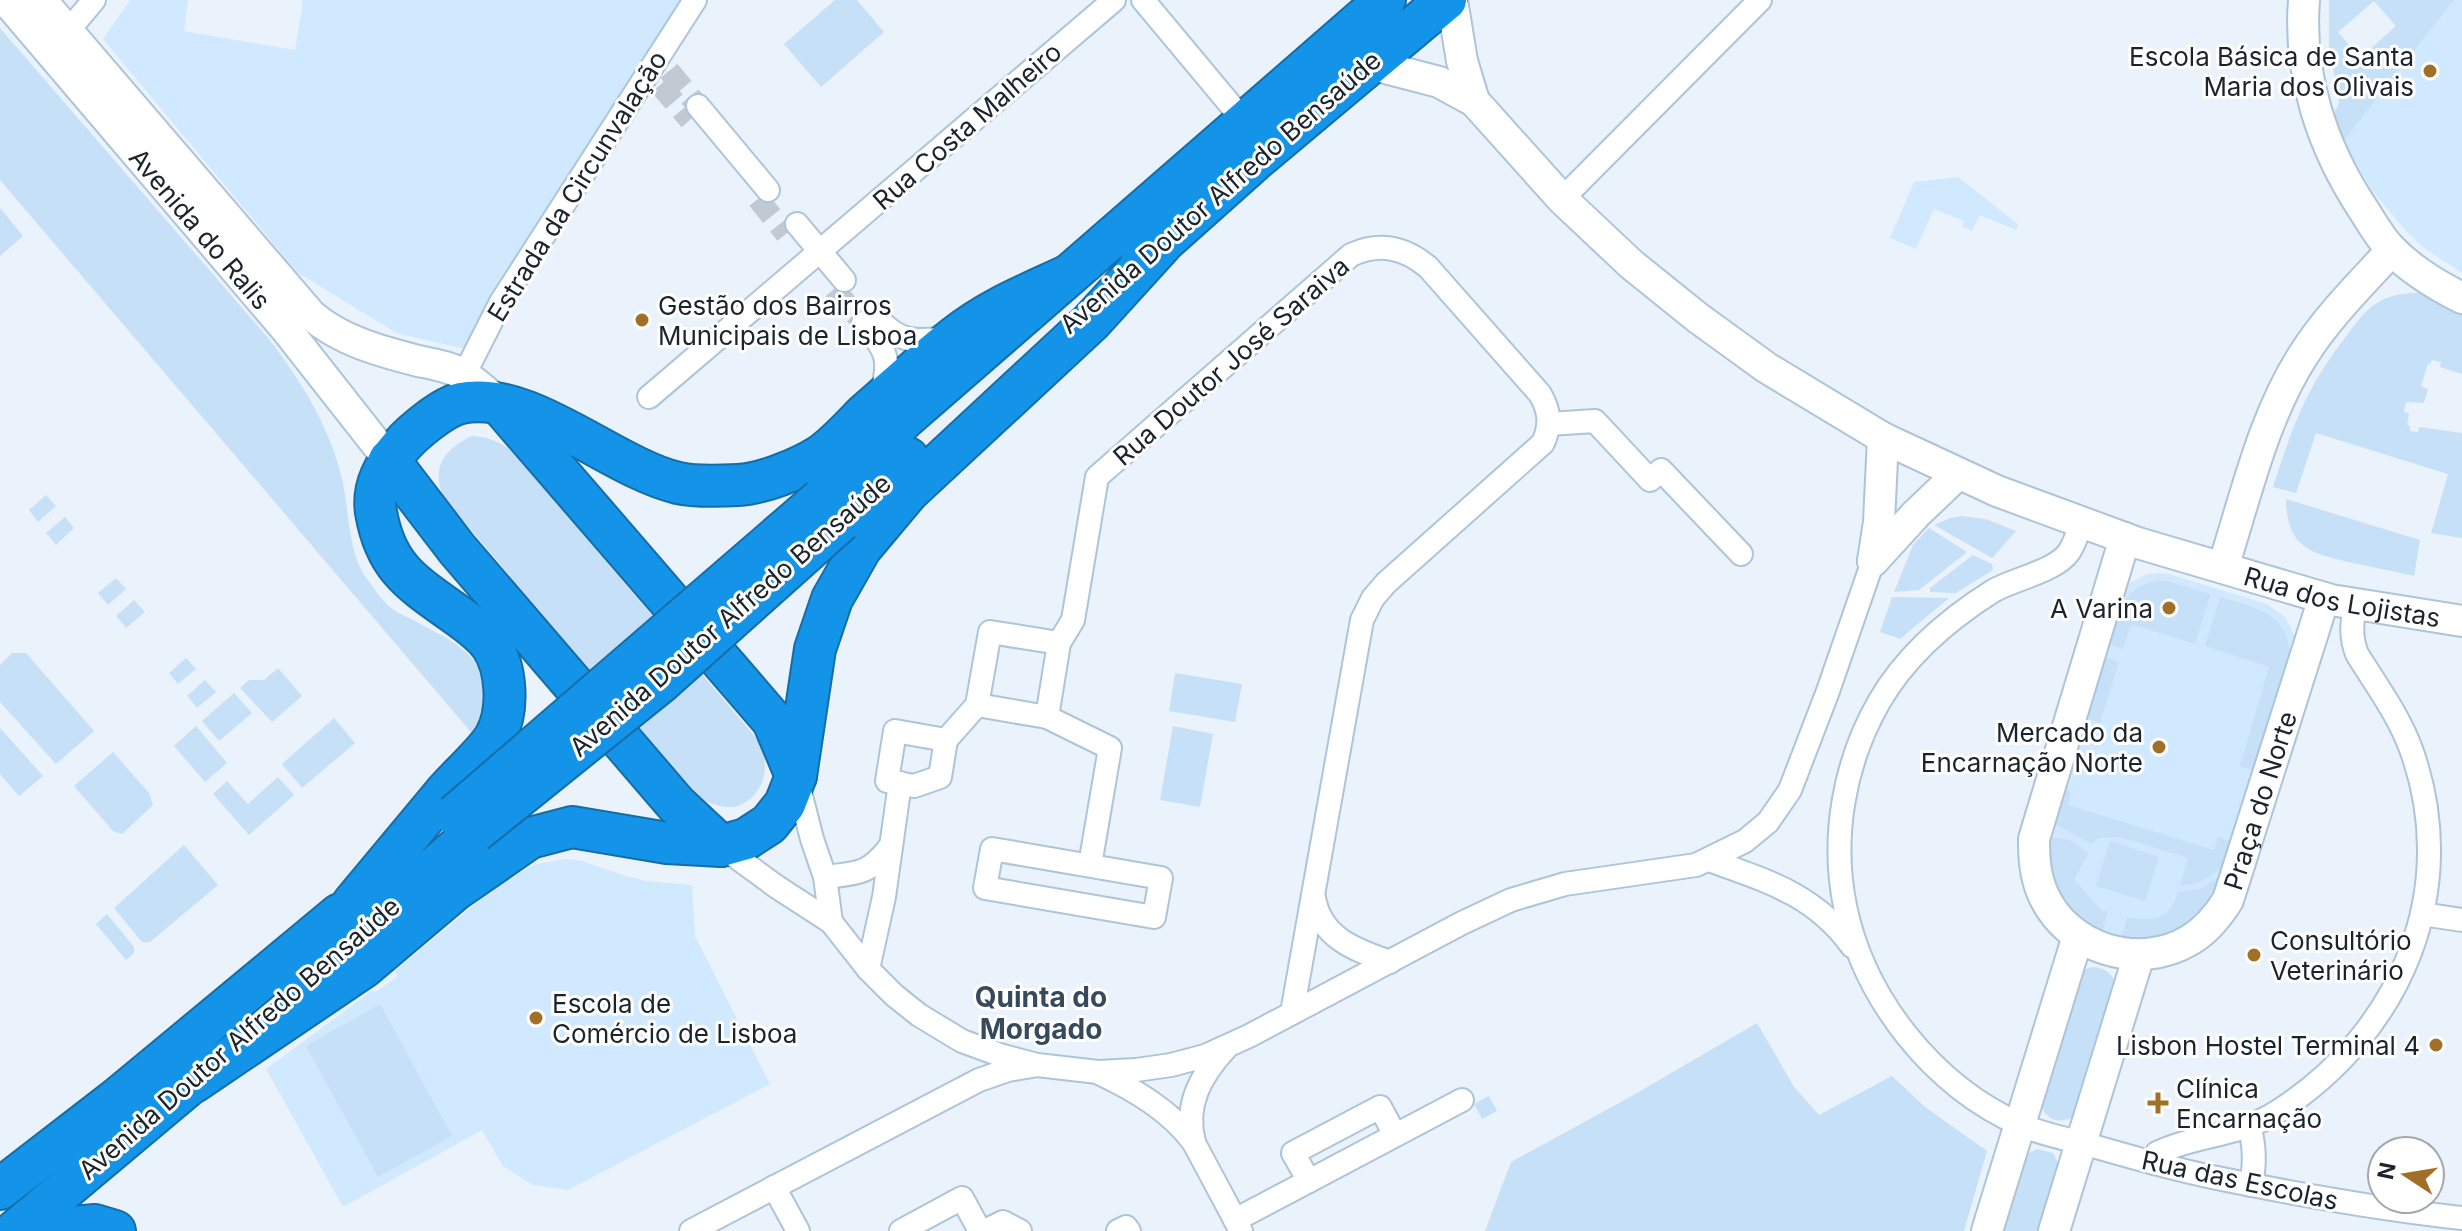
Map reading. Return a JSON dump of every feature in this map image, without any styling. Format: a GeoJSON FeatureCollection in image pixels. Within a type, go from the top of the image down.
{"type":"FeatureCollection","features":[{"type":"Feature","properties":{"kind":"highway","name":"Avenida Doutor Alfredo Bensaúde"},"geometry":{"type":"LineString","coordinates":[[831,510],[905,418],[1385,0]]}},
{"type":"Feature","properties":{"kind":"highway","name":"Avenida Doutor Alfredo Bensaúde"},"geometry":{"type":"LineString","coordinates":[[15,1231],[194,1082],[331,957],[465,824],[831,510],[935,434],[1446,0]]}},
{"type":"Feature","properties":{"kind":"highway"},"geometry":{"type":"LineString","coordinates":[[194,1082],[364,967],[455,890],[530,838],[572,827],[659,842],[721,846],[746,839],[769,824],[785,804],[796,776],[815,649],[832,599],[861,548],[908,492],[1091,322],[1161,245]]}},
{"type":"Feature","properties":{"kind":"highway"},"geometry":{"type":"LineString","coordinates":[[353,903],[450,786],[496,736],[504,707],[502,669],[490,644],[398,569],[389,553],[376,509],[378,488],[389,460],[424,424],[459,403],[499,403],[542,418],[633,466],[679,483],[742,485],[789,471],[821,455],[955,337],[991,310],[1067,276]]}},
{"type":"Feature","properties":{"kind":"highway"},"geometry":{"type":"LineString","coordinates":[[499,403],[773,721],[796,776]]}},
{"type":"Feature","properties":{"kind":"highway"},"geometry":{"type":"LineString","coordinates":[[389,460],[457,549],[676,804],[721,846]]}},
{"type":"Feature","properties":{"kind":"highway","name":"Avenida Doutor Alfredo Bensaúde"},"geometry":{"type":"LineString","coordinates":[[9,1178],[118,1098],[353,903],[465,824]]}},
{"type":"Feature","properties":{"kind":"highway"},"geometry":{"type":"LineString","coordinates":[[28,1231],[95,1225],[115,1231]]}},
{"type":"Feature","properties":{"kind":"street","name":"Avenida do Ralis"},"geometry":{"type":"LineString","coordinates":[[6,0],[286,329],[389,460]]}},
{"type":"Feature","properties":{"kind":"street","name":"Avenida do Ralis"},"geometry":{"type":"LineString","coordinates":[[41,0],[311,315],[352,341],[464,375]]}},
{"type":"Feature","properties":{"kind":"street"},"geometry":{"type":"LineString","coordinates":[[68,31],[94,0]]}},
{"type":"Feature","properties":{"kind":"street","name":"Estrada da Circunvalação"},"geometry":{"type":"LineString","coordinates":[[464,375],[501,302],[659,71],[695,0]]}},
{"type":"Feature","properties":{"kind":"street","name":"Rua Costa Malheiro"},"geometry":{"type":"LineString","coordinates":[[649,397],[1114,0]]}},
{"type":"Feature","properties":{"kind":"street"},"geometry":{"type":"LineString","coordinates":[[1143,0],[1244,121]]}},
{"type":"Feature","properties":{"kind":"street"},"geometry":{"type":"LineString","coordinates":[[1452,0],[1462,61],[1474,101]]}},
{"type":"Feature","properties":{"kind":"street"},"geometry":{"type":"LineString","coordinates":[[1562,199],[1760,0]]}},
{"type":"Feature","properties":{"kind":"street"},"geometry":{"type":"LineString","coordinates":[[2304,0],[2308,78],[2326,141],[2356,199],[2392,250],[2436,284],[2462,298]]}},
{"type":"Feature","properties":{"kind":"street"},"geometry":{"type":"LineString","coordinates":[[1370,64],[1439,82],[1474,101]]}},
{"type":"Feature","properties":{"kind":"street","name":"Rua dos Lojistas"},"geometry":{"type":"LineString","coordinates":[[1474,101],[1562,199],[1631,264],[1767,368],[1883,438],[1958,474],[2125,538],[2324,598],[2462,621]]}},
{"type":"Feature","properties":{"kind":"street"},"geometry":{"type":"LineString","coordinates":[[694,113],[763,195]]}},
{"type":"Feature","properties":{"kind":"street"},"geometry":{"type":"LineString","coordinates":[[792,229],[839,285]]}},
{"type":"Feature","properties":{"kind":"street","name":"Rua Doutor José Saraiva"},"geometry":{"type":"LineString","coordinates":[[1047,717],[1059,643],[1073,620],[1097,477],[1351,255],[1385,247],[1406,252],[1428,267],[1540,394],[1546,403],[1549,424]]}},
{"type":"Feature","properties":{"kind":"street"},"geometry":{"type":"LineString","coordinates":[[2223,567],[2269,423],[2287,383],[2318,334],[2392,250]]}},
{"type":"Feature","properties":{"kind":"street"},"geometry":{"type":"LineString","coordinates":[[880,402],[886,379],[886,354],[868,318],[913,341],[955,337]]}},
{"type":"Feature","properties":{"kind":"street"},"geometry":{"type":"LineString","coordinates":[[464,375],[499,403]]}},
{"type":"Feature","properties":{"kind":"street"},"geometry":{"type":"LineString","coordinates":[[1292,1013],[1358,634],[1368,606],[1386,583],[1536,451],[1543,443],[1549,424],[1595,421],[1650,480],[1661,470],[1741,554]]}},
{"type":"Feature","properties":{"kind":"street"},"geometry":{"type":"LineString","coordinates":[[721,846],[831,922],[868,969],[894,995],[919,1015],[962,1041],[1037,1065],[1098,1072],[1171,1065],[1205,1056],[1476,916],[1529,893],[1580,881],[1672,869],[1709,860],[1757,832],[1775,813],[1790,790],[1873,561],[1880,511],[1883,438]]}},
{"type":"Feature","properties":{"kind":"street"},"geometry":{"type":"LineString","coordinates":[[1873,561],[1958,474]]}},
{"type":"Feature","properties":{"kind":"street"},"geometry":{"type":"LineString","coordinates":[[1861,958],[1849,925],[1842,892],[1840,826],[1853,762],[1874,712],[1897,675],[1918,649],[1942,627],[1995,590],[2059,562],[2068,554],[2081,523]]}},
{"type":"Feature","properties":{"kind":"street","name":"Praça do Norte"},"geometry":{"type":"LineString","coordinates":[[2125,538],[2034,839],[2036,868],[2043,895],[2053,912],[2078,936],[2106,950],[2139,955],[2171,949],[2189,941],[2211,923],[2228,900],[2324,598]]}},
{"type":"Feature","properties":{"kind":"street"},"geometry":{"type":"LineString","coordinates":[[2154,1163],[2157,1153],[2168,1147],[2218,1136],[2276,1113],[2328,1073],[2352,1050],[2390,998],[2405,969],[2422,914],[2429,875],[2427,810],[2411,747],[2352,643],[2351,624],[2355,605]]}},
{"type":"Feature","properties":{"kind":"street"},"geometry":{"type":"LineString","coordinates":[[946,740],[895,731],[887,781],[914,786],[940,777],[946,740],[977,705],[990,632],[1059,643]]}},
{"type":"Feature","properties":{"kind":"street"},"geometry":{"type":"LineString","coordinates":[[977,705],[1047,717],[1110,748],[1090,865]]}},
{"type":"Feature","properties":{"kind":"street"},"geometry":{"type":"LineString","coordinates":[[796,776],[825,877],[831,922]]}},
{"type":"Feature","properties":{"kind":"street"},"geometry":{"type":"LineString","coordinates":[[868,969],[884,897],[900,783]]}},
{"type":"Feature","properties":{"kind":"street"},"geometry":{"type":"LineString","coordinates":[[825,877],[862,872],[877,863],[889,848]]}},
{"type":"Feature","properties":{"kind":"street"},"geometry":{"type":"LineString","coordinates":[[992,849],[1090,865],[1161,878],[1154,917],[985,888],[992,849]]}},
{"type":"Feature","properties":{"kind":"street"},"geometry":{"type":"LineString","coordinates":[[1709,860],[1782,886],[1797,895],[1830,921],[1861,958]]}},
{"type":"Feature","properties":{"kind":"street"},"geometry":{"type":"LineString","coordinates":[[1314,889],[1321,921],[1333,936],[1390,962]]}},
{"type":"Feature","properties":{"kind":"street"},"geometry":{"type":"LineString","coordinates":[[2422,914],[2462,920]]}},
{"type":"Feature","properties":{"kind":"street"},"geometry":{"type":"LineString","coordinates":[[1987,1231],[2078,936]]}},
{"type":"Feature","properties":{"kind":"street"},"geometry":{"type":"LineString","coordinates":[[2054,1231],[2139,955]]}},
{"type":"Feature","properties":{"kind":"street","name":"Rua das Escolas"},"geometry":{"type":"LineString","coordinates":[[1861,958],[1891,1014],[1932,1064],[1978,1100],[2020,1124],[2154,1163],[2251,1185],[2344,1203],[2462,1218]]}},
{"type":"Feature","properties":{"kind":"street"},"geometry":{"type":"LineString","coordinates":[[1194,1143],[1190,1116],[1193,1103],[1212,1063],[1228,1046]]}},
{"type":"Feature","properties":{"kind":"street"},"geometry":{"type":"LineString","coordinates":[[691,1231],[979,1080],[1008,1070],[1037,1065]]}},
{"type":"Feature","properties":{"kind":"street"},"geometry":{"type":"LineString","coordinates":[[1098,1072],[1132,1090],[1186,1132],[1238,1226],[1309,1181],[1462,1100]]}},
{"type":"Feature","properties":{"kind":"street"},"geometry":{"type":"LineString","coordinates":[[1309,1181],[1293,1153],[1380,1107],[1395,1135]]}},
{"type":"Feature","properties":{"kind":"street"},"geometry":{"type":"LineString","coordinates":[[2249,1126],[2253,1139],[2254,1172],[2251,1185]]}},
{"type":"Feature","properties":{"kind":"street"},"geometry":{"type":"LineString","coordinates":[[774,1187],[798,1231]]}},
{"type":"Feature","properties":{"kind":"street"},"geometry":{"type":"LineString","coordinates":[[901,1231],[962,1198],[982,1231],[1003,1222],[1020,1231]]}},
{"type":"Feature","properties":{"kind":"street"},"geometry":{"type":"LineString","coordinates":[[1118,1231],[1126,1227],[1129,1231]]}},
{"type":"Feature","properties":{"kind":"shaded area"},"geometry":{"type":"Polygon","coordinates":[[[130,0],[188,0],[184,31],[295,50],[303,0],[684,0],[465,349],[396,333],[297,272],[103,39],[130,0]]]}},
{"type":"Feature","properties":{"kind":"shaded area"},"geometry":{"type":"Polygon","coordinates":[[[835,0],[857,0],[884,32],[821,87],[784,44],[835,0]]]}},
{"type":"Feature","properties":{"kind":"shaded area"},"geometry":{"type":"Polygon","coordinates":[[[2329,0],[2454,0],[2344,141],[2334,113],[2339,103],[2329,45],[2329,0]],[[2374,1],[2338,32],[2360,58],[2396,26],[2374,1]]]}},
{"type":"Feature","properties":{"kind":"shaded area","name":"Escola Básica de Santa Maria dos Olivais"},"geometry":{"type":"Polygon","coordinates":[[[2454,0],[2462,0],[2462,273],[2424,248],[2405,230],[2371,189],[2344,141],[2454,0]]]}},
{"type":"Feature","properties":{"kind":"shaded area"},"geometry":{"type":"Polygon","coordinates":[[[0,28],[269,339],[292,371],[313,405],[337,460],[356,557],[367,579],[390,607],[466,652],[482,674],[487,704],[476,738],[0,180],[0,28]]]}},
{"type":"Feature","properties":{"kind":"shaded area"},"geometry":{"type":"Polygon","coordinates":[[[1958,177],[2018,224],[2016,230],[1980,215],[1972,231],[1962,227],[1964,221],[1934,209],[1916,249],[1890,238],[1914,182],[1958,177]]]}},
{"type":"Feature","properties":{"kind":"shaded area"},"geometry":{"type":"Polygon","coordinates":[[[0,208],[23,236],[0,256],[0,208]]]}},
{"type":"Feature","properties":{"kind":"shaded area"},"geometry":{"type":"Polygon","coordinates":[[[2418,293],[2462,309],[2462,374],[2440,367],[2441,362],[2432,360],[2421,386],[2428,389],[2424,403],[2406,402],[2404,412],[2409,413],[2407,425],[2410,431],[2418,432],[2419,427],[2462,433],[2462,538],[2431,533],[2448,474],[2316,433],[2296,493],[2273,487],[2302,407],[2321,372],[2351,329],[2367,310],[2382,300],[2400,294],[2418,293]]]}},
{"type":"Feature","properties":{"kind":"shaded area"},"geometry":{"type":"Polygon","coordinates":[[[472,436],[494,440],[513,452],[757,739],[764,757],[764,776],[749,800],[724,807],[697,797],[443,497],[439,476],[443,460],[454,447],[472,436]]]}},
{"type":"Feature","properties":{"kind":"shaded area"},"geometry":{"type":"Polygon","coordinates":[[[46,495],[56,506],[38,522],[29,510],[46,495]]]}},
{"type":"Feature","properties":{"kind":"shaded area"},"geometry":{"type":"Polygon","coordinates":[[[2286,499],[2420,540],[2414,576],[2338,559],[2304,546],[2291,529],[2286,499]]]}},
{"type":"Feature","properties":{"kind":"shaded area"},"geometry":{"type":"Polygon","coordinates":[[[1962,516],[1986,519],[2016,531],[1992,558],[1934,525],[1962,516]]]}},
{"type":"Feature","properties":{"kind":"shaded area"},"geometry":{"type":"Polygon","coordinates":[[[65,517],[74,528],[56,545],[46,533],[65,517]]]}},
{"type":"Feature","properties":{"kind":"shaded area"},"geometry":{"type":"Polygon","coordinates":[[[1929,528],[1967,552],[1919,590],[1894,592],[1913,545],[1929,528]]]}},
{"type":"Feature","properties":{"kind":"shaded area"},"geometry":{"type":"Polygon","coordinates":[[[1973,555],[1992,564],[1993,570],[1956,593],[1930,592],[1930,588],[1973,555]]]}},
{"type":"Feature","properties":{"kind":"shaded area"},"geometry":{"type":"Polygon","coordinates":[[[2158,573],[2267,604],[2285,617],[2296,638],[2240,848],[2200,924],[2100,941],[2041,858],[2126,585],[2147,574],[2158,573]]]}},
{"type":"Feature","properties":{"kind":"shaded area"},"geometry":{"type":"Polygon","coordinates":[[[116,578],[126,589],[108,605],[98,593],[116,578]]]}},
{"type":"Feature","properties":{"kind":"shaded area"},"geometry":{"type":"Polygon","coordinates":[[[2167,581],[2211,594],[2195,644],[2134,625],[2130,627],[2123,649],[2108,644],[2127,597],[2143,585],[2167,581]]]}},
{"type":"Feature","properties":{"kind":"shaded area"},"geometry":{"type":"Polygon","coordinates":[[[1892,597],[1949,598],[1900,639],[1880,632],[1892,597]]]}},
{"type":"Feature","properties":{"kind":"shaded area"},"geometry":{"type":"Polygon","coordinates":[[[2220,597],[2272,617],[2286,635],[2289,649],[2288,666],[2255,771],[2240,766],[2269,667],[2205,646],[2220,597]]]}},
{"type":"Feature","properties":{"kind":"shaded area"},"geometry":{"type":"Polygon","coordinates":[[[134,600],[145,612],[126,628],[116,616],[134,600]]]}},
{"type":"Feature","properties":{"kind":"shaded area"},"geometry":{"type":"Polygon","coordinates":[[[12,653],[26,653],[94,731],[56,764],[0,702],[0,665],[12,653]]]}},
{"type":"Feature","properties":{"kind":"shaded area"},"geometry":{"type":"Polygon","coordinates":[[[2104,657],[2119,662],[2100,723],[2085,718],[2104,657]]]}},
{"type":"Feature","properties":{"kind":"shaded area"},"geometry":{"type":"Polygon","coordinates":[[[186,658],[196,669],[178,684],[169,673],[186,658]]]}},
{"type":"Feature","properties":{"kind":"shaded area"},"geometry":{"type":"Polygon","coordinates":[[[278,668],[302,696],[272,722],[240,688],[249,680],[264,680],[278,668]]]}},
{"type":"Feature","properties":{"kind":"shaded area"},"geometry":{"type":"Polygon","coordinates":[[[1175,673],[1242,684],[1235,722],[1169,711],[1175,673]]]}},
{"type":"Feature","properties":{"kind":"shaded area"},"geometry":{"type":"Polygon","coordinates":[[[205,680],[216,692],[197,708],[187,696],[205,680]]]}},
{"type":"Feature","properties":{"kind":"shaded area"},"geometry":{"type":"Polygon","coordinates":[[[234,693],[252,713],[219,741],[202,721],[234,693]]]}},
{"type":"Feature","properties":{"kind":"shaded area"},"geometry":{"type":"Polygon","coordinates":[[[334,718],[355,743],[302,788],[282,764],[334,718]]]}},
{"type":"Feature","properties":{"kind":"shaded area"},"geometry":{"type":"Polygon","coordinates":[[[196,726],[227,763],[205,782],[174,746],[196,726]]]}},
{"type":"Feature","properties":{"kind":"shaded area"},"geometry":{"type":"Polygon","coordinates":[[[1173,726],[1213,734],[1200,807],[1160,800],[1173,726]]]}},
{"type":"Feature","properties":{"kind":"shaded area"},"geometry":{"type":"Polygon","coordinates":[[[0,728],[43,776],[19,796],[0,774],[0,728]]]}},
{"type":"Feature","properties":{"kind":"shaded area"},"geometry":{"type":"Polygon","coordinates":[[[113,752],[149,793],[153,805],[122,834],[113,831],[74,786],[113,752]]]}},
{"type":"Feature","properties":{"kind":"shaded area"},"geometry":{"type":"Polygon","coordinates":[[[278,777],[294,795],[249,835],[213,794],[227,781],[248,804],[278,777]]]}},
{"type":"Feature","properties":{"kind":"shaded area"},"geometry":{"type":"Polygon","coordinates":[[[2063,789],[2071,792],[2068,805],[2214,850],[2218,837],[2233,842],[2225,868],[2200,882],[2180,885],[2188,858],[2119,837],[2098,838],[2092,844],[2052,823],[2063,789]]]}},
{"type":"Feature","properties":{"kind":"shaded area"},"geometry":{"type":"Polygon","coordinates":[[[2051,837],[2070,840],[2089,853],[2074,879],[2101,910],[2108,912],[2102,933],[2071,910],[2055,887],[2049,864],[2048,840],[2051,837]]]}},
{"type":"Feature","properties":{"kind":"shaded area"},"geometry":{"type":"Polygon","coordinates":[[[2110,841],[2159,857],[2145,901],[2096,886],[2110,841]]]}},
{"type":"Feature","properties":{"kind":"shaded area"},"geometry":{"type":"Polygon","coordinates":[[[184,845],[218,885],[150,942],[142,942],[114,908],[184,845]]]}},
{"type":"Feature","properties":{"kind":"shaded area","name":"Escola de Comércio de Lisboa"},"geometry":{"type":"Polygon","coordinates":[[[566,859],[647,881],[692,885],[695,936],[770,1084],[568,1190],[533,1185],[503,1166],[482,1130],[343,1207],[266,1069],[373,990],[375,992],[397,977],[395,971],[514,876],[536,864],[566,859]]]}},
{"type":"Feature","properties":{"kind":"shaded area"},"geometry":{"type":"Polygon","coordinates":[[[2222,878],[2205,908],[2183,927],[2155,937],[2121,939],[2127,918],[2160,917],[2170,909],[2178,892],[2200,889],[2222,878]]]}},
{"type":"Feature","properties":{"kind":"shaded area"},"geometry":{"type":"Polygon","coordinates":[[[107,914],[134,947],[134,953],[126,960],[96,924],[107,914]]]}},
{"type":"Feature","properties":{"kind":"shaded area"},"geometry":{"type":"Polygon","coordinates":[[[2093,967],[2108,972],[2116,986],[2077,1114],[2066,1120],[2055,1120],[2046,1114],[2040,1103],[2079,975],[2093,967]]]}},
{"type":"Feature","properties":{"kind":"shaded area"},"geometry":{"type":"Polygon","coordinates":[[[380,1004],[452,1136],[378,1177],[306,1046],[380,1004]]]}},
{"type":"Feature","properties":{"kind":"shaded area"},"geometry":{"type":"Polygon","coordinates":[[[1757,1023],[1794,1087],[1819,1115],[1892,1076],[1925,1107],[1987,1151],[1964,1231],[1485,1231],[1511,1162],[1757,1023]]]}},
{"type":"Feature","properties":{"kind":"shaded area"},"geometry":{"type":"Polygon","coordinates":[[[1489,1096],[1497,1111],[1482,1119],[1474,1104],[1489,1096]]]}},
{"type":"Feature","properties":{"kind":"shaded area"},"geometry":{"type":"Polygon","coordinates":[[[2037,1149],[2053,1153],[2060,1167],[2042,1231],[1999,1231],[2023,1156],[2037,1149]]]}},
{"type":"Feature","properties":{"kind":"tunnel"},"geometry":{"type":"LineString","coordinates":[[669,71],[698,106]]}},
{"type":"Feature","properties":{"kind":"tunnel"},"geometry":{"type":"LineString","coordinates":[[660,85],[690,120]]}},
{"type":"Feature","properties":{"kind":"tunnel"},"geometry":{"type":"LineString","coordinates":[[758,199],[786,234]]}},
{"type":"Feature","properties":{"kind":"tunnel"},"geometry":{"type":"LineString","coordinates":[[834,289],[863,323]]}},
{"type":"Feature","properties":{"kind":"place","name":"Escola Básica de Santa Maria dos Olivais"},"geometry":{"type":"Point","coordinates":[2430,71]}},
{"type":"Feature","properties":{"kind":"place","name":"Gestão dos Bairros Municipais de Lisboa"},"geometry":{"type":"Point","coordinates":[642,320]}},
{"type":"Feature","properties":{"kind":"place","name":"A Varina"},"geometry":{"type":"Point","coordinates":[2169,608]}},
{"type":"Feature","properties":{"kind":"place","name":"Mercado da Encarnação Norte"},"geometry":{"type":"Point","coordinates":[2159,747]}},
{"type":"Feature","properties":{"kind":"place","name":"Consultório Veterinário"},"geometry":{"type":"Point","coordinates":[2254,955]}},
{"type":"Feature","properties":{"kind":"place","name":"Escola de Comércio de Lisboa"},"geometry":{"type":"Point","coordinates":[536,1018]}},
{"type":"Feature","properties":{"kind":"place","name":"Lisbon Hostel Terminal 4"},"geometry":{"type":"Point","coordinates":[2436,1045]}},
{"type":"Feature","properties":{"kind":"place","name":"Clínica Encarnação"},"geometry":{"type":"Point","coordinates":[2158,1103]}},
{"type":"Feature","properties":{"kind":"district","name":"Quinta do Morgado"},"geometry":{"type":"Point","coordinates":[1041,1013]}}]}
